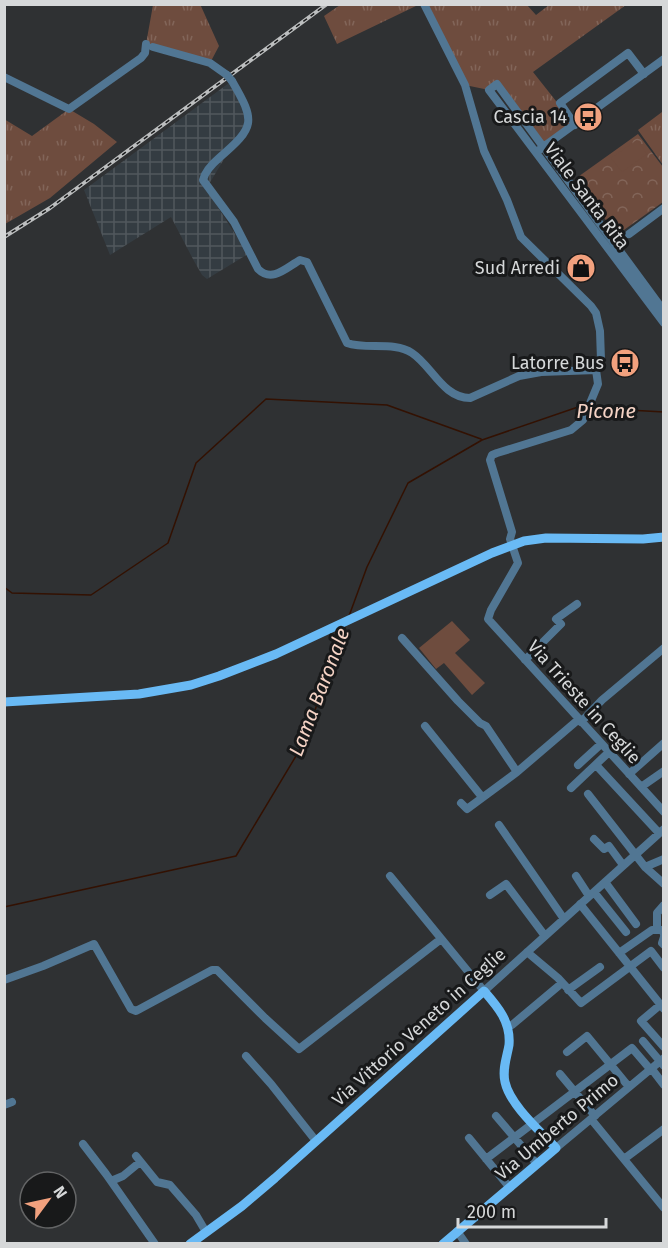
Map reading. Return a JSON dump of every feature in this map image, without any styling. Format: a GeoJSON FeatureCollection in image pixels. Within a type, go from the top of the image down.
{"type":"FeatureCollection","features":[{"type":"Feature","properties":{"kind":"main road"},"geometry":{"type":"LineString","coordinates":[[4,702],[116,696],[190,685],[247,666],[524,541],[546,537],[643,539],[663,537]]}},
{"type":"Feature","properties":{"kind":"main road"},"geometry":{"type":"LineString","coordinates":[[484,991],[499,1009],[507,1026],[505,1082],[511,1096],[556,1148]]}},
{"type":"Feature","properties":{"kind":"main road","name":"Via Vittorio Veneto in Ceglie"},"geometry":{"type":"LineString","coordinates":[[190,1244],[242,1206],[484,991]]}},
{"type":"Feature","properties":{"kind":"main road","name":"Via Umberto Primo"},"geometry":{"type":"LineString","coordinates":[[443,1244],[556,1148]]}},
{"type":"Feature","properties":{"kind":"street"},"geometry":{"type":"LineString","coordinates":[[424,4],[465,85],[472,116],[484,151],[507,200],[520,237],[570,284],[596,313],[600,331],[601,360],[596,370],[598,384],[583,420],[571,430],[492,455],[490,460],[512,532],[510,539],[513,545]]}},
{"type":"Feature","properties":{"kind":"street"},"geometry":{"type":"LineString","coordinates":[[4,77],[69,109],[141,58],[149,46],[210,63],[229,78],[244,102],[249,116],[249,128],[240,140],[212,165],[203,180],[234,222],[258,269],[268,276],[274,275],[303,260],[309,267],[347,343],[411,352],[444,386],[463,398],[470,398],[519,376],[541,372],[596,370]]}},
{"type":"Feature","properties":{"kind":"street"},"geometry":{"type":"LineString","coordinates":[[575,125],[560,103],[614,63],[628,53],[644,74]]}},
{"type":"Feature","properties":{"kind":"street"},"geometry":{"type":"LineString","coordinates":[[539,150],[663,59]]}},
{"type":"Feature","properties":{"kind":"street","name":"Viale Santa Rita"},"geometry":{"type":"LineString","coordinates":[[539,150],[497,84],[489,90],[539,150],[663,311]]}},
{"type":"Feature","properties":{"kind":"street"},"geometry":{"type":"LineString","coordinates":[[629,234],[663,208]]}},
{"type":"Feature","properties":{"kind":"street","name":"Viale Santa Rita"},"geometry":{"type":"LineString","coordinates":[[587,213],[663,323]]}},
{"type":"Feature","properties":{"kind":"street","name":"Via Trieste in Ceglie"},"geometry":{"type":"LineString","coordinates":[[513,545],[518,563],[488,619],[641,787],[662,805]]}},
{"type":"Feature","properties":{"kind":"street"},"geometry":{"type":"LineString","coordinates":[[525,660],[561,624],[556,619],[577,604]]}},
{"type":"Feature","properties":{"kind":"street"},"geometry":{"type":"LineString","coordinates":[[402,638],[465,708],[486,726],[517,771]]}},
{"type":"Feature","properties":{"kind":"street"},"geometry":{"type":"LineString","coordinates":[[460,803],[467,809],[517,771],[663,648]]}},
{"type":"Feature","properties":{"kind":"street"},"geometry":{"type":"LineString","coordinates":[[425,726],[482,797]]}},
{"type":"Feature","properties":{"kind":"street"},"geometry":{"type":"LineString","coordinates":[[629,774],[663,743]]}},
{"type":"Feature","properties":{"kind":"street"},"geometry":{"type":"LineString","coordinates":[[578,765],[601,744]]}},
{"type":"Feature","properties":{"kind":"street"},"geometry":{"type":"LineString","coordinates":[[571,788],[609,752]]}},
{"type":"Feature","properties":{"kind":"street"},"geometry":{"type":"LineString","coordinates":[[596,765],[661,831]]}},
{"type":"Feature","properties":{"kind":"street"},"geometry":{"type":"LineString","coordinates":[[641,787],[663,771]]}},
{"type":"Feature","properties":{"kind":"street"},"geometry":{"type":"LineString","coordinates":[[588,794],[635,855],[663,884]]}},
{"type":"Feature","properties":{"kind":"street"},"geometry":{"type":"LineString","coordinates":[[499,825],[564,919]]}},
{"type":"Feature","properties":{"kind":"street","name":"Via Vittorio Veneto in Ceglie"},"geometry":{"type":"LineString","coordinates":[[484,991],[661,831]]}},
{"type":"Feature","properties":{"kind":"street"},"geometry":{"type":"LineString","coordinates":[[594,840],[604,849],[609,846],[623,865]]}},
{"type":"Feature","properties":{"kind":"street"},"geometry":{"type":"LineString","coordinates":[[645,867],[663,859]]}},
{"type":"Feature","properties":{"kind":"street"},"geometry":{"type":"LineString","coordinates":[[390,876],[484,991]]}},
{"type":"Feature","properties":{"kind":"street"},"geometry":{"type":"LineString","coordinates":[[576,876],[626,932]]}},
{"type":"Feature","properties":{"kind":"street"},"geometry":{"type":"LineString","coordinates":[[605,882],[636,924]]}},
{"type":"Feature","properties":{"kind":"street"},"geometry":{"type":"LineString","coordinates":[[490,895],[506,884],[545,936]]}},
{"type":"Feature","properties":{"kind":"street"},"geometry":{"type":"LineString","coordinates":[[580,904],[662,1006],[641,1021],[663,1047]]}},
{"type":"Feature","properties":{"kind":"street"},"geometry":{"type":"LineString","coordinates":[[662,939],[657,913],[663,905]]}},
{"type":"Feature","properties":{"kind":"street"},"geometry":{"type":"LineString","coordinates":[[619,954],[652,930],[662,939]]}},
{"type":"Feature","properties":{"kind":"street"},"geometry":{"type":"LineString","coordinates":[[4,980],[94,944],[131,1009],[136,1011],[212,970],[217,970],[299,1049],[441,939]]}},
{"type":"Feature","properties":{"kind":"street"},"geometry":{"type":"LineString","coordinates":[[527,952],[581,1003],[651,951],[663,968]]}},
{"type":"Feature","properties":{"kind":"street"},"geometry":{"type":"LineString","coordinates":[[568,990],[600,967]]}},
{"type":"Feature","properties":{"kind":"street"},"geometry":{"type":"LineString","coordinates":[[507,1026],[512,1025],[562,983]]}},
{"type":"Feature","properties":{"kind":"street"},"geometry":{"type":"LineString","coordinates":[[567,1052],[587,1036],[629,1087]]}},
{"type":"Feature","properties":{"kind":"street"},"geometry":{"type":"LineString","coordinates":[[643,1041],[662,1062]]}},
{"type":"Feature","properties":{"kind":"street"},"geometry":{"type":"LineString","coordinates":[[486,1159],[632,1048],[663,1084]]}},
{"type":"Feature","properties":{"kind":"street"},"geometry":{"type":"LineString","coordinates":[[246,1056],[316,1141]]}},
{"type":"Feature","properties":{"kind":"street","name":"Via Umberto Primo"},"geometry":{"type":"LineString","coordinates":[[556,1148],[650,1069],[662,1062]]}},
{"type":"Feature","properties":{"kind":"street"},"geometry":{"type":"LineString","coordinates":[[560,1074],[663,1208]]}},
{"type":"Feature","properties":{"kind":"street"},"geometry":{"type":"LineString","coordinates":[[496,1116],[537,1164]]}},
{"type":"Feature","properties":{"kind":"street"},"geometry":{"type":"LineString","coordinates":[[624,1159],[663,1129]]}},
{"type":"Feature","properties":{"kind":"street"},"geometry":{"type":"LineString","coordinates":[[469,1138],[510,1188]]}},
{"type":"Feature","properties":{"kind":"street"},"geometry":{"type":"LineString","coordinates":[[82,1144],[155,1244]]}},
{"type":"Feature","properties":{"kind":"street"},"geometry":{"type":"LineString","coordinates":[[111,1182],[123,1176],[138,1159],[158,1182],[170,1185],[196,1215],[206,1232]]}},
{"type":"Feature","properties":{"kind":"street"},"geometry":{"type":"LineString","coordinates":[[457,1232],[466,1244]]}},
{"type":"Feature","properties":{"kind":"shaded area"},"geometry":{"type":"Polygon","coordinates":[[[229,83],[241,90],[247,121],[206,189],[248,254],[207,279],[202,275],[171,217],[110,255],[84,190],[229,83]]]}},
{"type":"Feature","properties":{"kind":"green space"},"geometry":{"type":"Polygon","coordinates":[[[200,4],[219,46],[210,63],[146,44],[153,5],[200,4]]]}},
{"type":"Feature","properties":{"kind":"green space"},"geometry":{"type":"Polygon","coordinates":[[[340,5],[418,5],[337,44],[324,16],[340,5]]]}},
{"type":"Feature","properties":{"kind":"green space"},"geometry":{"type":"Polygon","coordinates":[[[424,5],[527,5],[536,15],[549,5],[626,5],[533,72],[575,125],[542,147],[497,84],[489,90],[465,85],[424,5]]]}},
{"type":"Feature","properties":{"kind":"green space"},"geometry":{"type":"Polygon","coordinates":[[[69,109],[94,124],[117,142],[50,198],[5,224],[4,119],[32,136],[69,109]]]}},
{"type":"Feature","properties":{"kind":"green space"},"geometry":{"type":"Polygon","coordinates":[[[662,112],[664,114],[663,165],[638,130],[662,112]]]}},
{"type":"Feature","properties":{"kind":"green space"},"geometry":{"type":"Polygon","coordinates":[[[638,134],[663,167],[663,202],[617,235],[575,179],[638,134]]]}},
{"type":"Feature","properties":{"kind":"green space"},"geometry":{"type":"Polygon","coordinates":[[[637,140],[647,154],[622,172],[611,158],[637,140]]]}},
{"type":"Feature","properties":{"kind":"green space"},"geometry":{"type":"Polygon","coordinates":[[[452,621],[470,640],[455,653],[485,683],[472,695],[444,663],[436,669],[419,648],[452,621]]]}},
{"type":"Feature","properties":{"kind":"waterway"},"geometry":{"type":"LineString","coordinates":[[4,587],[12,593],[91,595],[168,543],[196,463],[266,399],[387,405],[481,439]]}},
{"type":"Feature","properties":{"kind":"waterway","name":"Lama Baronale"},"geometry":{"type":"LineString","coordinates":[[349,616],[367,567],[408,483],[482,440],[578,407],[585,407]]}},
{"type":"Feature","properties":{"kind":"waterway","name":"Picone"},"geometry":{"type":"LineString","coordinates":[[593,408],[664,412]]}},
{"type":"Feature","properties":{"kind":"waterway","name":"Lama Baronale"},"geometry":{"type":"LineString","coordinates":[[4,907],[236,856],[302,746],[345,627]]}},
{"type":"Feature","properties":{"kind":"railway"},"geometry":{"type":"LineString","coordinates":[[4,237],[50,208],[327,4]]}},
{"type":"Feature","properties":{"kind":"place","name":"Cascia 14"},"geometry":{"type":"Point","coordinates":[588,117]}},
{"type":"Feature","properties":{"kind":"place","name":"Sud Arredi"},"geometry":{"type":"Point","coordinates":[581,268]}},
{"type":"Feature","properties":{"kind":"place","name":"Latorre Bus"},"geometry":{"type":"Point","coordinates":[625,363]}}]}
